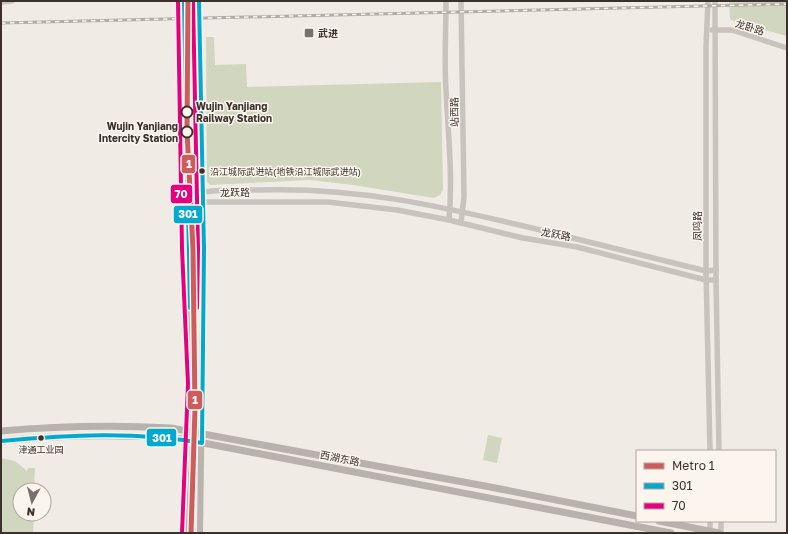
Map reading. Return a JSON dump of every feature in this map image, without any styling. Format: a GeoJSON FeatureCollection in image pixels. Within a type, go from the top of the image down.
{"type":"FeatureCollection","features":[{"type":"Feature","properties":{"kind":"main road"},"geometry":{"type":"LineString","coordinates":[[184,1],[194,384],[193,440],[188,533]]}},
{"type":"Feature","properties":{"kind":"main road"},"geometry":{"type":"LineString","coordinates":[[199,1],[202,192],[203,434],[200,533]]}},
{"type":"Feature","properties":{"kind":"main road","name":"西湖东路"},"geometry":{"type":"LineString","coordinates":[[1,431],[49,427],[126,426],[193,432],[485,486],[636,516]]}},
{"type":"Feature","properties":{"kind":"main road","name":"西湖东路"},"geometry":{"type":"LineString","coordinates":[[1,441],[51,437],[133,435],[193,440],[671,533]]}},
{"type":"Feature","properties":{"kind":"main road"},"geometry":{"type":"LineString","coordinates":[[665,522],[720,533]]}},
{"type":"Feature","properties":{"kind":"street"},"geometry":{"type":"LineString","coordinates":[[1,2],[12,1]]}},
{"type":"Feature","properties":{"kind":"street","name":"站西路"},"geometry":{"type":"LineString","coordinates":[[446,1],[445,83],[450,134],[449,220]]}},
{"type":"Feature","properties":{"kind":"street","name":"站西路"},"geometry":{"type":"LineString","coordinates":[[461,1],[464,197],[461,211],[461,223]]}},
{"type":"Feature","properties":{"kind":"street","name":"凤鸣路"},"geometry":{"type":"LineString","coordinates":[[708,1],[708,30],[706,46],[706,280],[710,450]]}},
{"type":"Feature","properties":{"kind":"street","name":"凤鸣路"},"geometry":{"type":"LineString","coordinates":[[715,1],[716,280],[719,450]]}},
{"type":"Feature","properties":{"kind":"street","name":"龙卧路"},"geometry":{"type":"LineString","coordinates":[[708,30],[732,30],[787,48]]}},
{"type":"Feature","properties":{"kind":"street","name":"龙跃路"},"geometry":{"type":"LineString","coordinates":[[188,195],[202,192],[278,189],[321,190],[375,195],[450,208],[706,270],[716,270]]}},
{"type":"Feature","properties":{"kind":"street","name":"龙跃路"},"geometry":{"type":"LineString","coordinates":[[188,195],[202,202],[328,202],[396,210],[449,220],[523,238],[577,247],[706,280],[716,280]]}},
{"type":"Feature","properties":{"kind":"street"},"geometry":{"type":"LineString","coordinates":[[720,533],[721,522]]}},
{"type":"Feature","properties":{"kind":"green space"},"geometry":{"type":"Polygon","coordinates":[[[729,1],[787,1],[787,36],[735,22],[730,19],[729,1]]]}},
{"type":"Feature","properties":{"kind":"green space"},"geometry":{"type":"Polygon","coordinates":[[[206,37],[214,37],[215,65],[246,64],[247,87],[441,82],[443,190],[440,195],[434,198],[353,185],[310,180],[210,185],[207,182],[206,37]]]}},
{"type":"Feature","properties":{"kind":"green space"},"geometry":{"type":"Polygon","coordinates":[[[488,435],[502,438],[497,463],[483,460],[488,435]]]}},
{"type":"Feature","properties":{"kind":"green space"},"geometry":{"type":"Polygon","coordinates":[[[1,458],[15,461],[27,471],[28,468],[35,468],[34,482],[12,482],[12,522],[34,522],[33,533],[1,533],[1,458]]]}},
{"type":"Feature","properties":{"kind":"railway"},"geometry":{"type":"LineString","coordinates":[[1,23],[787,4]]}},
{"type":"Feature","properties":{"kind":"metro line","name":"1"},"geometry":{"type":"LineString","coordinates":[[188,1],[187,131],[193,249],[195,409],[191,533]]}},
{"type":"Feature","properties":{"kind":"transit line","name":"70"},"geometry":{"type":"LineString","coordinates":[[178,1],[182,249],[188,384],[182,533]]}},
{"type":"Feature","properties":{"kind":"transit line","name":"301"},"geometry":{"type":"LineString","coordinates":[[184,1],[190,308]]}},
{"type":"Feature","properties":{"kind":"transit line","name":"70"},"geometry":{"type":"LineString","coordinates":[[193,1],[198,249],[197,308]]}},
{"type":"Feature","properties":{"kind":"transit line","name":"301"},"geometry":{"type":"LineString","coordinates":[[1,441],[102,435],[152,437],[202,443],[204,249],[199,1]]}},
{"type":"Feature","properties":{"kind":"place","name":"武进"},"geometry":{"type":"Point","coordinates":[309,33]}},
{"type":"Feature","properties":{"kind":"place","name":"Wujin Yanjiang Railway Station"},"geometry":{"type":"Point","coordinates":[187,112]}},
{"type":"Feature","properties":{"kind":"place","name":"Wujin Yanjiang Intercity Station"},"geometry":{"type":"Point","coordinates":[187,132]}},
{"type":"Feature","properties":{"kind":"place","name":"沿江城际武进站(地铁沿江城际武进站)"},"geometry":{"type":"Point","coordinates":[202,171]}},
{"type":"Feature","properties":{"kind":"place","name":"津通工业园"},"geometry":{"type":"Point","coordinates":[41,438]}}]}
